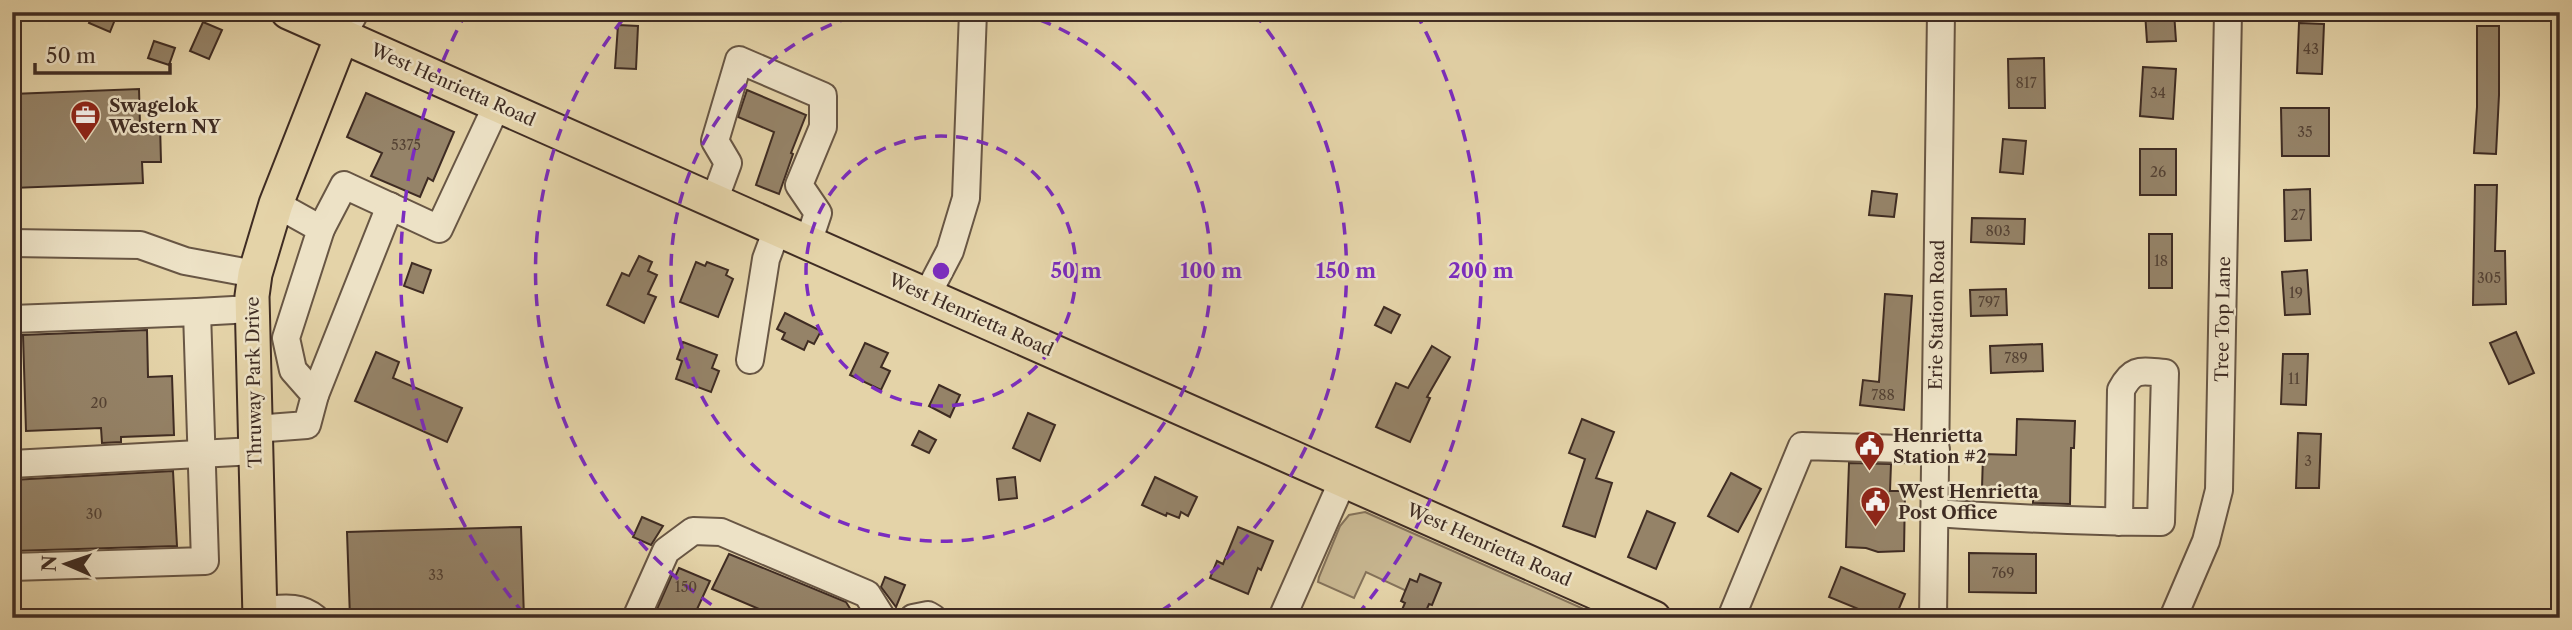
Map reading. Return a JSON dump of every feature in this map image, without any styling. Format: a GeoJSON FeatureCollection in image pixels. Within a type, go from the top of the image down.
{"type":"FeatureCollection","features":[{"type":"Feature","properties":{"kind":"main road","name":"West Henrietta Road"},"geometry":{"type":"LineString","coordinates":[[288,12],[348,24],[497,105],[1654,618]]}},
{"type":"Feature","properties":{"kind":"main road","name":"Thruway Park Drive"},"geometry":{"type":"LineString","coordinates":[[260,614],[251,309],[255,274],[276,204],[348,24]]}},
{"type":"Feature","properties":{"kind":"street"},"geometry":{"type":"LineString","coordinates":[[927,295],[950,251],[966,198],[973,12]]}},
{"type":"Feature","properties":{"kind":"street","name":"Erie Station Road"},"geometry":{"type":"LineString","coordinates":[[1933,618],[1941,12]]}},
{"type":"Feature","properties":{"kind":"street","name":"Tree Top Lane"},"geometry":{"type":"LineString","coordinates":[[2173,618],[2206,541],[2218,490],[2228,12]]}},
{"type":"Feature","properties":{"kind":"street"},"geometry":{"type":"LineString","coordinates":[[714,201],[728,163],[715,141],[739,60],[823,96],[823,127],[799,186],[818,213],[808,243]]}},
{"type":"Feature","properties":{"kind":"street"},"geometry":{"type":"LineString","coordinates":[[315,395],[293,370],[286,338],[321,229],[344,185],[439,229],[497,105]]}},
{"type":"Feature","properties":{"kind":"street"},"geometry":{"type":"LineString","coordinates":[[276,204],[321,229]]}},
{"type":"Feature","properties":{"kind":"street"},"geometry":{"type":"LineString","coordinates":[[12,464],[201,454],[307,425],[315,395],[390,206]]}},
{"type":"Feature","properties":{"kind":"street"},"geometry":{"type":"LineString","coordinates":[[750,360],[766,259],[777,229]]}},
{"type":"Feature","properties":{"kind":"street"},"geometry":{"type":"LineString","coordinates":[[12,243],[140,245],[185,261],[255,274]]}},
{"type":"Feature","properties":{"kind":"street"},"geometry":{"type":"LineString","coordinates":[[12,319],[251,309]]}},
{"type":"Feature","properties":{"kind":"street"},"geometry":{"type":"LineString","coordinates":[[12,567],[205,561],[197,312]]}},
{"type":"Feature","properties":{"kind":"street"},"geometry":{"type":"LineString","coordinates":[[1935,513],[2062,521],[2119,522],[2161,522],[2165,373],[2140,371],[2128,376],[2120,390],[2119,522]]}},
{"type":"Feature","properties":{"kind":"street"},"geometry":{"type":"LineString","coordinates":[[1731,618],[1802,446],[1936,450]]}},
{"type":"Feature","properties":{"kind":"street"},"geometry":{"type":"LineString","coordinates":[[1282,618],[1343,480]]}},
{"type":"Feature","properties":{"kind":"street"},"geometry":{"type":"LineString","coordinates":[[636,618],[666,551],[693,531],[721,532],[867,594],[882,618]]}},
{"type":"Feature","properties":{"kind":"street"},"geometry":{"type":"LineString","coordinates":[[260,614],[290,608],[306,610],[314,618]]}},
{"type":"Feature","properties":{"kind":"street"},"geometry":{"type":"LineString","coordinates":[[914,618],[928,615],[933,618]]}},
{"type":"Feature","properties":{"kind":"shaded area"},"geometry":{"type":"Polygon","coordinates":[[[1365,512],[1604,618],[1415,618],[1424,599],[1366,572],[1354,598],[1318,582],[1340,526],[1349,515],[1365,512]]]}},
{"type":"Feature","properties":{"kind":"building"},"geometry":{"type":"Polygon","coordinates":[[[94,12],[118,12],[110,32],[89,23],[94,12]]]}},
{"type":"Feature","properties":{"kind":"building"},"geometry":{"type":"Polygon","coordinates":[[[2145,12],[2174,12],[2176,41],[2147,42],[2145,12]]]}},
{"type":"Feature","properties":{"kind":"building"},"geometry":{"type":"Polygon","coordinates":[[[203,22],[222,30],[209,59],[190,51],[203,22]]]}},
{"type":"Feature","properties":{"kind":"building"},"geometry":{"type":"Polygon","coordinates":[[[2299,23],[2324,24],[2322,74],[2297,73],[2299,23]]]}},
{"type":"Feature","properties":{"kind":"building"},"geometry":{"type":"Polygon","coordinates":[[[618,25],[638,26],[636,69],[615,68],[618,25]]]}},
{"type":"Feature","properties":{"kind":"building"},"geometry":{"type":"Polygon","coordinates":[[[2477,26],[2499,26],[2496,154],[2474,153],[2477,26]]]}},
{"type":"Feature","properties":{"kind":"building"},"geometry":{"type":"Polygon","coordinates":[[[154,41],[175,48],[169,65],[148,58],[154,41]]]}},
{"type":"Feature","properties":{"kind":"building"},"geometry":{"type":"Polygon","coordinates":[[[2044,58],[2045,108],[2009,108],[2008,59],[2044,58]]]}},
{"type":"Feature","properties":{"kind":"building"},"geometry":{"type":"Polygon","coordinates":[[[2143,67],[2176,69],[2173,119],[2140,116],[2143,67]]]}},
{"type":"Feature","properties":{"kind":"building","name":"Swagelok Western NY"},"geometry":{"type":"Polygon","coordinates":[[[139,89],[140,125],[160,124],[161,162],[142,162],[143,183],[12,188],[12,94],[139,89]]]}},
{"type":"Feature","properties":{"kind":"building"},"geometry":{"type":"Polygon","coordinates":[[[747,90],[806,115],[779,194],[756,185],[774,132],[738,117],[747,90]]]}},
{"type":"Feature","properties":{"kind":"building"},"geometry":{"type":"Polygon","coordinates":[[[366,93],[454,132],[433,181],[428,178],[420,197],[371,176],[382,153],[347,137],[366,93]]]}},
{"type":"Feature","properties":{"kind":"building"},"geometry":{"type":"Polygon","coordinates":[[[2281,108],[2329,108],[2329,156],[2282,156],[2281,108]]]}},
{"type":"Feature","properties":{"kind":"building"},"geometry":{"type":"Polygon","coordinates":[[[2003,139],[2026,141],[2023,174],[2000,172],[2003,139]]]}},
{"type":"Feature","properties":{"kind":"building"},"geometry":{"type":"Polygon","coordinates":[[[2140,149],[2176,149],[2176,195],[2140,195],[2140,149]]]}},
{"type":"Feature","properties":{"kind":"building"},"geometry":{"type":"Polygon","coordinates":[[[2475,185],[2497,185],[2495,251],[2505,251],[2506,304],[2473,305],[2475,185]]]}},
{"type":"Feature","properties":{"kind":"building"},"geometry":{"type":"Polygon","coordinates":[[[2310,189],[2311,240],[2285,241],[2284,190],[2310,189]]]}},
{"type":"Feature","properties":{"kind":"building"},"geometry":{"type":"Polygon","coordinates":[[[1872,191],[1897,194],[1894,217],[1869,215],[1872,191]]]}},
{"type":"Feature","properties":{"kind":"building"},"geometry":{"type":"Polygon","coordinates":[[[1972,218],[2025,219],[2024,244],[1971,242],[1972,218]]]}},
{"type":"Feature","properties":{"kind":"building"},"geometry":{"type":"Polygon","coordinates":[[[2149,234],[2172,234],[2172,288],[2149,288],[2149,234]]]}},
{"type":"Feature","properties":{"kind":"building"},"geometry":{"type":"Polygon","coordinates":[[[639,256],[652,262],[648,271],[657,275],[648,294],[656,297],[644,323],[607,305],[622,273],[629,276],[639,256]]]}},
{"type":"Feature","properties":{"kind":"building"},"geometry":{"type":"Polygon","coordinates":[[[696,262],[705,266],[707,262],[728,270],[726,275],[733,279],[718,317],[680,302],[696,262]]]}},
{"type":"Feature","properties":{"kind":"building"},"geometry":{"type":"Polygon","coordinates":[[[412,263],[431,270],[423,293],[404,286],[412,263]]]}},
{"type":"Feature","properties":{"kind":"building"},"geometry":{"type":"Polygon","coordinates":[[[2307,270],[2310,314],[2285,315],[2282,272],[2307,270]]]}},
{"type":"Feature","properties":{"kind":"building"},"geometry":{"type":"Polygon","coordinates":[[[2006,289],[2007,315],[1971,316],[1970,290],[2006,289]]]}},
{"type":"Feature","properties":{"kind":"building"},"geometry":{"type":"Polygon","coordinates":[[[1885,294],[1912,296],[1904,410],[1860,405],[1863,380],[1879,382],[1885,294]]]}},
{"type":"Feature","properties":{"kind":"building"},"geometry":{"type":"Polygon","coordinates":[[[1384,307],[1400,315],[1391,333],[1375,325],[1384,307]]]}},
{"type":"Feature","properties":{"kind":"building"},"geometry":{"type":"Polygon","coordinates":[[[785,313],[821,331],[814,344],[808,341],[804,350],[782,339],[785,333],[777,329],[785,313]]]}},
{"type":"Feature","properties":{"kind":"building"},"geometry":{"type":"Polygon","coordinates":[[[147,330],[148,377],[172,376],[174,435],[121,437],[121,442],[102,443],[101,428],[26,431],[23,335],[147,330]]]}},
{"type":"Feature","properties":{"kind":"building"},"geometry":{"type":"Polygon","coordinates":[[[2516,332],[2534,373],[2509,384],[2490,343],[2516,332]]]}},
{"type":"Feature","properties":{"kind":"building"},"geometry":{"type":"Polygon","coordinates":[[[683,342],[717,355],[712,368],[719,371],[711,392],[676,379],[682,361],[677,359],[683,342]]]}},
{"type":"Feature","properties":{"kind":"building"},"geometry":{"type":"Polygon","coordinates":[[[865,343],[888,353],[881,367],[890,371],[881,390],[850,375],[865,343]]]}},
{"type":"Feature","properties":{"kind":"building"},"geometry":{"type":"Polygon","coordinates":[[[2042,344],[2043,371],[1991,373],[1990,346],[2042,344]]]}},
{"type":"Feature","properties":{"kind":"building"},"geometry":{"type":"Polygon","coordinates":[[[1432,346],[1450,357],[1427,397],[1430,398],[1410,442],[1376,427],[1396,383],[1408,388],[1432,346]]]}},
{"type":"Feature","properties":{"kind":"building"},"geometry":{"type":"Polygon","coordinates":[[[376,352],[399,362],[393,378],[462,408],[447,442],[355,401],[376,352]]]}},
{"type":"Feature","properties":{"kind":"building"},"geometry":{"type":"Polygon","coordinates":[[[2283,354],[2308,354],[2306,405],[2281,404],[2283,354]]]}},
{"type":"Feature","properties":{"kind":"building"},"geometry":{"type":"Polygon","coordinates":[[[939,385],[960,395],[950,417],[929,406],[939,385]]]}},
{"type":"Feature","properties":{"kind":"building"},"geometry":{"type":"Polygon","coordinates":[[[1028,413],[1055,425],[1040,461],[1013,448],[1028,413]]]}},
{"type":"Feature","properties":{"kind":"building"},"geometry":{"type":"Polygon","coordinates":[[[1582,419],[1614,432],[1596,478],[1612,483],[1595,537],[1563,526],[1585,459],[1569,453],[1582,419]]]}},
{"type":"Feature","properties":{"kind":"building"},"geometry":{"type":"Polygon","coordinates":[[[2017,419],[2075,421],[2074,448],[2071,448],[2070,504],[2033,503],[2033,490],[1982,489],[1983,454],[2016,455],[2017,419]]]}},
{"type":"Feature","properties":{"kind":"building"},"geometry":{"type":"Polygon","coordinates":[[[919,431],[936,440],[929,453],[912,445],[919,431]]]}},
{"type":"Feature","properties":{"kind":"building"},"geometry":{"type":"Polygon","coordinates":[[[2298,433],[2321,434],[2319,488],[2296,488],[2298,433]]]}},
{"type":"Feature","properties":{"kind":"building"},"geometry":{"type":"Polygon","coordinates":[[[1849,463],[1891,464],[1890,491],[1905,491],[1904,551],[1878,552],[1846,547],[1849,463]]]}},
{"type":"Feature","properties":{"kind":"building"},"geometry":{"type":"Polygon","coordinates":[[[173,471],[177,546],[12,551],[12,480],[173,471]]]}},
{"type":"Feature","properties":{"kind":"building"},"geometry":{"type":"Polygon","coordinates":[[[1731,473],[1761,489],[1738,532],[1708,516],[1731,473]]]}},
{"type":"Feature","properties":{"kind":"building"},"geometry":{"type":"Polygon","coordinates":[[[1015,477],[1017,498],[999,500],[997,479],[1015,477]]]}},
{"type":"Feature","properties":{"kind":"building"},"geometry":{"type":"Polygon","coordinates":[[[1155,477],[1197,497],[1188,516],[1181,512],[1179,518],[1167,513],[1166,516],[1142,505],[1155,477]]]}},
{"type":"Feature","properties":{"kind":"building"},"geometry":{"type":"Polygon","coordinates":[[[1647,511],[1675,523],[1656,569],[1628,557],[1647,511]]]}},
{"type":"Feature","properties":{"kind":"building"},"geometry":{"type":"Polygon","coordinates":[[[642,517],[663,526],[651,545],[633,537],[642,517]]]}},
{"type":"Feature","properties":{"kind":"building"},"geometry":{"type":"Polygon","coordinates":[[[521,527],[524,618],[350,618],[347,532],[521,527]]]}},
{"type":"Feature","properties":{"kind":"building"},"geometry":{"type":"Polygon","coordinates":[[[1238,527],[1273,541],[1248,594],[1210,578],[1217,561],[1223,564],[1238,527]]]}},
{"type":"Feature","properties":{"kind":"building"},"geometry":{"type":"Polygon","coordinates":[[[1969,553],[2036,554],[2036,593],[1969,592],[1969,553]]]}},
{"type":"Feature","properties":{"kind":"building"},"geometry":{"type":"Polygon","coordinates":[[[729,554],[846,602],[856,618],[780,618],[712,589],[729,554]]]}},
{"type":"Feature","properties":{"kind":"building"},"geometry":{"type":"Polygon","coordinates":[[[1841,567],[1905,594],[1895,618],[1858,618],[1861,610],[1829,597],[1841,567]]]}},
{"type":"Feature","properties":{"kind":"building"},"geometry":{"type":"Polygon","coordinates":[[[679,568],[710,581],[693,618],[653,618],[672,575],[675,577],[679,568]]]}},
{"type":"Feature","properties":{"kind":"building"},"geometry":{"type":"Polygon","coordinates":[[[1420,574],[1441,583],[1423,618],[1416,618],[1401,612],[1405,603],[1401,601],[1410,579],[1417,582],[1420,574]]]}},
{"type":"Feature","properties":{"kind":"building"},"geometry":{"type":"Polygon","coordinates":[[[885,577],[905,585],[896,607],[881,587],[885,577]]]}},
{"type":"Feature","properties":{"kind":"place","name":"Swagelok Western NY"},"geometry":{"type":"Point","coordinates":[86,143]}},
{"type":"Feature","properties":{"kind":"place","name":"Henrietta Station #2"},"geometry":{"type":"Point","coordinates":[1870,473]}},
{"type":"Feature","properties":{"kind":"place","name":"West Henrietta Post Office"},"geometry":{"type":"Point","coordinates":[1875,529]}}]}
